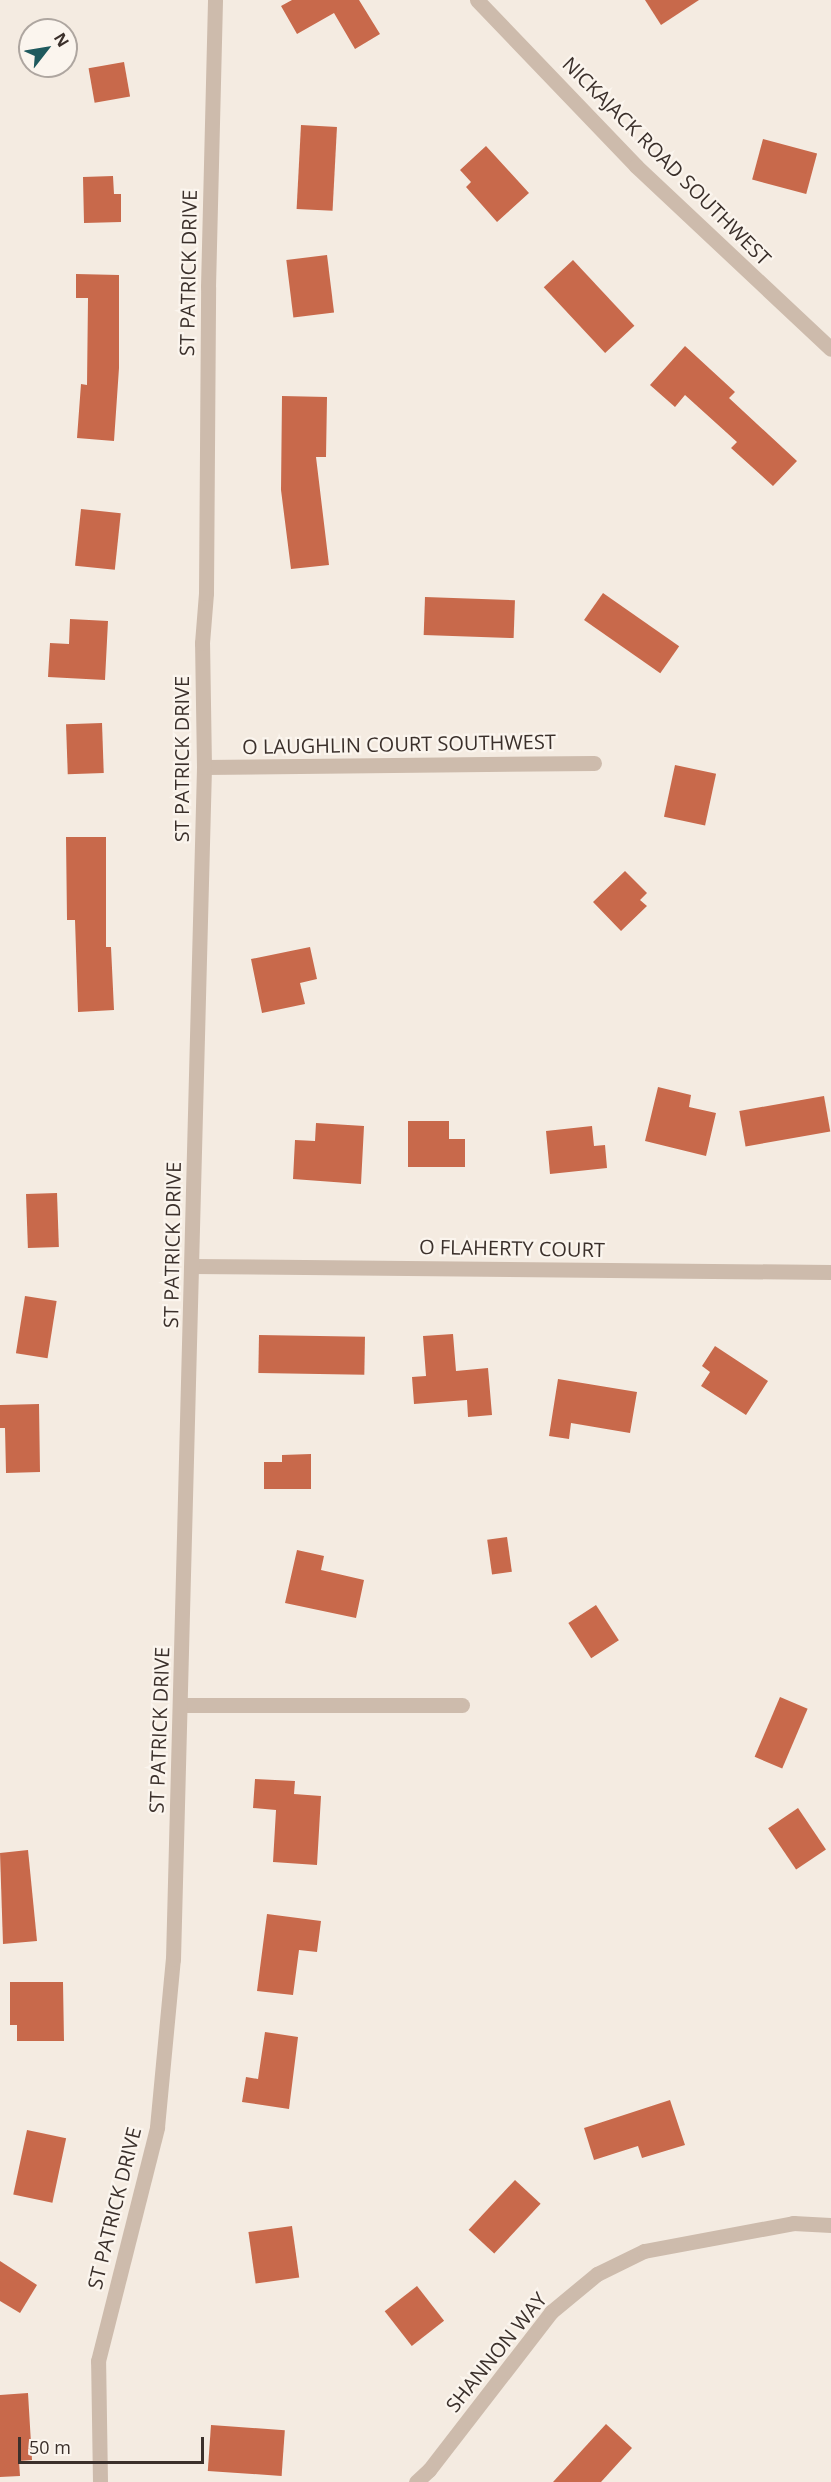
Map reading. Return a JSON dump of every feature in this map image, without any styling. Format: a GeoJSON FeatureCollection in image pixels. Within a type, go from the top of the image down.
{"type":"FeatureCollection","features":[{"type":"Feature","properties":{"kind":"street","name":"ST PATRICK DRIVE"},"geometry":{"type":"LineString","coordinates":[[100,2482],[98,2361],[158,2116],[174,1959],[204,766],[202,643],[206,593],[208,275],[215,0]]}},
{"type":"Feature","properties":{"kind":"street","name":"NICKAJACK ROAD SOUTHWEST"},"geometry":{"type":"LineString","coordinates":[[477,0],[636,166],[831,349]]}},
{"type":"Feature","properties":{"kind":"street","name":"O LAUGHLIN COURT SOUTHWEST"},"geometry":{"type":"LineString","coordinates":[[204,766],[594,763]]}},
{"type":"Feature","properties":{"kind":"street","name":"O FLAHERTY COURT"},"geometry":{"type":"LineString","coordinates":[[192,1266],[831,1272]]}},
{"type":"Feature","properties":{"kind":"street"},"geometry":{"type":"LineString","coordinates":[[181,1705],[462,1705]]}},
{"type":"Feature","properties":{"kind":"street","name":"SHANNON WAY"},"geometry":{"type":"LineString","coordinates":[[416,2482],[429,2470],[551,2312],[597,2274],[644,2251],[793,2223],[831,2225]]}},
{"type":"Feature","properties":{"kind":"building"},"geometry":{"type":"Polygon","coordinates":[[[292,0],[359,0],[380,34],[355,49],[334,13],[297,34],[281,6],[292,0]]]}},
{"type":"Feature","properties":{"kind":"building"},"geometry":{"type":"Polygon","coordinates":[[[645,0],[699,0],[661,25],[645,0]]]}},
{"type":"Feature","properties":{"kind":"building"},"geometry":{"type":"Polygon","coordinates":[[[124,62],[130,96],[95,103],[89,68],[124,62]]]}},
{"type":"Feature","properties":{"kind":"building"},"geometry":{"type":"Polygon","coordinates":[[[301,125],[337,127],[333,211],[297,209],[301,125]]]}},
{"type":"Feature","properties":{"kind":"building"},"geometry":{"type":"Polygon","coordinates":[[[763,139],[817,153],[806,194],[752,180],[763,139]]]}},
{"type":"Feature","properties":{"kind":"building"},"geometry":{"type":"Polygon","coordinates":[[[486,146],[529,193],[497,222],[466,187],[471,182],[460,170],[486,146]]]}},
{"type":"Feature","properties":{"kind":"building"},"geometry":{"type":"Polygon","coordinates":[[[113,176],[114,194],[121,194],[121,222],[84,223],[83,177],[113,176]]]}},
{"type":"Feature","properties":{"kind":"building"},"geometry":{"type":"Polygon","coordinates":[[[327,255],[334,313],[293,318],[286,260],[327,255]]]}},
{"type":"Feature","properties":{"kind":"building"},"geometry":{"type":"Polygon","coordinates":[[[573,260],[634,326],[605,353],[544,287],[573,260]]]}},
{"type":"Feature","properties":{"kind":"building"},"geometry":{"type":"Polygon","coordinates":[[[76,274],[119,275],[119,368],[114,441],[77,438],[81,384],[87,385],[88,298],[76,298],[76,274]]]}},
{"type":"Feature","properties":{"kind":"building"},"geometry":{"type":"Polygon","coordinates":[[[685,346],[735,392],[729,398],[797,461],[773,486],[731,448],[737,442],[685,395],[675,407],[650,385],[685,346]]]}},
{"type":"Feature","properties":{"kind":"building"},"geometry":{"type":"Polygon","coordinates":[[[282,396],[327,397],[326,457],[316,457],[329,565],[291,569],[281,490],[282,396]]]}},
{"type":"Feature","properties":{"kind":"building"},"geometry":{"type":"Polygon","coordinates":[[[81,509],[121,513],[115,570],[75,566],[81,509]]]}},
{"type":"Feature","properties":{"kind":"building"},"geometry":{"type":"Polygon","coordinates":[[[603,593],[679,646],[660,673],[584,620],[603,593]]]}},
{"type":"Feature","properties":{"kind":"building"},"geometry":{"type":"Polygon","coordinates":[[[425,597],[515,600],[514,638],[424,635],[425,597]]]}},
{"type":"Feature","properties":{"kind":"building"},"geometry":{"type":"Polygon","coordinates":[[[70,619],[108,621],[105,680],[48,677],[50,643],[69,644],[70,619]]]}},
{"type":"Feature","properties":{"kind":"building"},"geometry":{"type":"Polygon","coordinates":[[[102,723],[104,773],[68,774],[66,724],[102,723]]]}},
{"type":"Feature","properties":{"kind":"building"},"geometry":{"type":"Polygon","coordinates":[[[675,765],[716,774],[705,826],[664,817],[675,765]]]}},
{"type":"Feature","properties":{"kind":"building"},"geometry":{"type":"Polygon","coordinates":[[[66,837],[106,837],[106,947],[111,947],[114,1010],[78,1012],[75,920],[67,920],[66,837]]]}},
{"type":"Feature","properties":{"kind":"building"},"geometry":{"type":"Polygon","coordinates":[[[625,871],[647,893],[640,900],[647,906],[621,931],[593,902],[625,871]]]}},
{"type":"Feature","properties":{"kind":"building"},"geometry":{"type":"Polygon","coordinates":[[[310,947],[317,979],[300,983],[305,1004],[262,1013],[251,959],[310,947]]]}},
{"type":"Feature","properties":{"kind":"building"},"geometry":{"type":"Polygon","coordinates":[[[658,1087],[691,1095],[689,1107],[716,1113],[706,1156],[645,1141],[658,1087]]]}},
{"type":"Feature","properties":{"kind":"building"},"geometry":{"type":"Polygon","coordinates":[[[824,1096],[830,1131],[746,1146],[739,1111],[824,1096]]]}},
{"type":"Feature","properties":{"kind":"building"},"geometry":{"type":"Polygon","coordinates":[[[408,1121],[449,1121],[449,1139],[465,1139],[465,1167],[408,1167],[408,1121]]]}},
{"type":"Feature","properties":{"kind":"building"},"geometry":{"type":"Polygon","coordinates":[[[316,1123],[364,1126],[361,1184],[293,1179],[295,1140],[315,1141],[316,1123]]]}},
{"type":"Feature","properties":{"kind":"building"},"geometry":{"type":"Polygon","coordinates":[[[592,1126],[594,1146],[605,1145],[607,1168],[550,1174],[546,1131],[592,1126]]]}},
{"type":"Feature","properties":{"kind":"building"},"geometry":{"type":"Polygon","coordinates":[[[57,1193],[59,1247],[28,1248],[26,1194],[57,1193]]]}},
{"type":"Feature","properties":{"kind":"building"},"geometry":{"type":"Polygon","coordinates":[[[25,1296],[57,1301],[48,1358],[16,1353],[25,1296]]]}},
{"type":"Feature","properties":{"kind":"building"},"geometry":{"type":"Polygon","coordinates":[[[453,1334],[456,1371],[488,1368],[492,1415],[468,1417],[467,1400],[414,1404],[412,1377],[426,1376],[423,1336],[453,1334]]]}},
{"type":"Feature","properties":{"kind":"building"},"geometry":{"type":"Polygon","coordinates":[[[259,1335],[365,1337],[364,1375],[258,1373],[259,1335]]]}},
{"type":"Feature","properties":{"kind":"building"},"geometry":{"type":"Polygon","coordinates":[[[715,1346],[768,1381],[746,1415],[701,1386],[710,1372],[702,1366],[715,1346]]]}},
{"type":"Feature","properties":{"kind":"building"},"geometry":{"type":"Polygon","coordinates":[[[558,1379],[637,1392],[630,1433],[571,1423],[569,1439],[549,1436],[558,1379]]]}},
{"type":"Feature","properties":{"kind":"building"},"geometry":{"type":"Polygon","coordinates":[[[39,1404],[40,1472],[6,1473],[5,1428],[0,1428],[0,1405],[39,1404]]]}},
{"type":"Feature","properties":{"kind":"building"},"geometry":{"type":"Polygon","coordinates":[[[311,1454],[311,1489],[264,1489],[264,1462],[282,1462],[282,1455],[311,1454]]]}},
{"type":"Feature","properties":{"kind":"building"},"geometry":{"type":"Polygon","coordinates":[[[507,1537],[512,1572],[492,1574],[487,1540],[507,1537]]]}},
{"type":"Feature","properties":{"kind":"building"},"geometry":{"type":"Polygon","coordinates":[[[297,1550],[324,1556],[321,1570],[364,1580],[356,1618],[285,1603],[297,1550]]]}},
{"type":"Feature","properties":{"kind":"building"},"geometry":{"type":"Polygon","coordinates":[[[596,1605],[619,1640],[591,1658],[568,1623],[596,1605]]]}},
{"type":"Feature","properties":{"kind":"building"},"geometry":{"type":"Polygon","coordinates":[[[780,1697],[808,1709],[782,1769],[755,1757],[780,1697]]]}},
{"type":"Feature","properties":{"kind":"building"},"geometry":{"type":"Polygon","coordinates":[[[255,1779],[295,1781],[294,1794],[321,1796],[317,1865],[273,1862],[276,1810],[253,1808],[255,1779]]]}},
{"type":"Feature","properties":{"kind":"building"},"geometry":{"type":"Polygon","coordinates":[[[798,1808],[826,1849],[796,1870],[768,1828],[798,1808]]]}},
{"type":"Feature","properties":{"kind":"building"},"geometry":{"type":"Polygon","coordinates":[[[28,1850],[37,1941],[3,1944],[0,1853],[28,1850]]]}},
{"type":"Feature","properties":{"kind":"building"},"geometry":{"type":"Polygon","coordinates":[[[267,1914],[321,1921],[317,1952],[299,1950],[293,1995],[257,1991],[267,1914]]]}},
{"type":"Feature","properties":{"kind":"building"},"geometry":{"type":"Polygon","coordinates":[[[10,1982],[63,1982],[64,2041],[17,2041],[17,2025],[10,2025],[10,1982]]]}},
{"type":"Feature","properties":{"kind":"building"},"geometry":{"type":"Polygon","coordinates":[[[265,2032],[298,2037],[289,2109],[242,2102],[246,2077],[258,2079],[265,2032]]]}},
{"type":"Feature","properties":{"kind":"building"},"geometry":{"type":"Polygon","coordinates":[[[670,2100],[685,2145],[642,2158],[638,2146],[594,2160],[584,2128],[670,2100]]]}},
{"type":"Feature","properties":{"kind":"building"},"geometry":{"type":"Polygon","coordinates":[[[27,2130],[66,2138],[52,2203],[13,2195],[27,2130]]]}},
{"type":"Feature","properties":{"kind":"building"},"geometry":{"type":"Polygon","coordinates":[[[515,2180],[541,2204],[494,2254],[469,2230],[515,2180]]]}},
{"type":"Feature","properties":{"kind":"building"},"geometry":{"type":"Polygon","coordinates":[[[292,2226],[299,2277],[256,2284],[248,2232],[292,2226]]]}},
{"type":"Feature","properties":{"kind":"building"},"geometry":{"type":"Polygon","coordinates":[[[0,2261],[37,2285],[20,2313],[0,2301],[0,2261]]]}},
{"type":"Feature","properties":{"kind":"building"},"geometry":{"type":"Polygon","coordinates":[[[417,2286],[444,2321],[412,2346],[385,2311],[417,2286]]]}},
{"type":"Feature","properties":{"kind":"building"},"geometry":{"type":"Polygon","coordinates":[[[28,2393],[32,2460],[19,2461],[20,2476],[0,2477],[0,2395],[28,2393]]]}},
{"type":"Feature","properties":{"kind":"building"},"geometry":{"type":"Polygon","coordinates":[[[606,2424],[632,2448],[601,2482],[553,2482],[606,2424]]]}},
{"type":"Feature","properties":{"kind":"building"},"geometry":{"type":"Polygon","coordinates":[[[211,2425],[285,2430],[282,2476],[208,2471],[211,2425]]]}}]}
